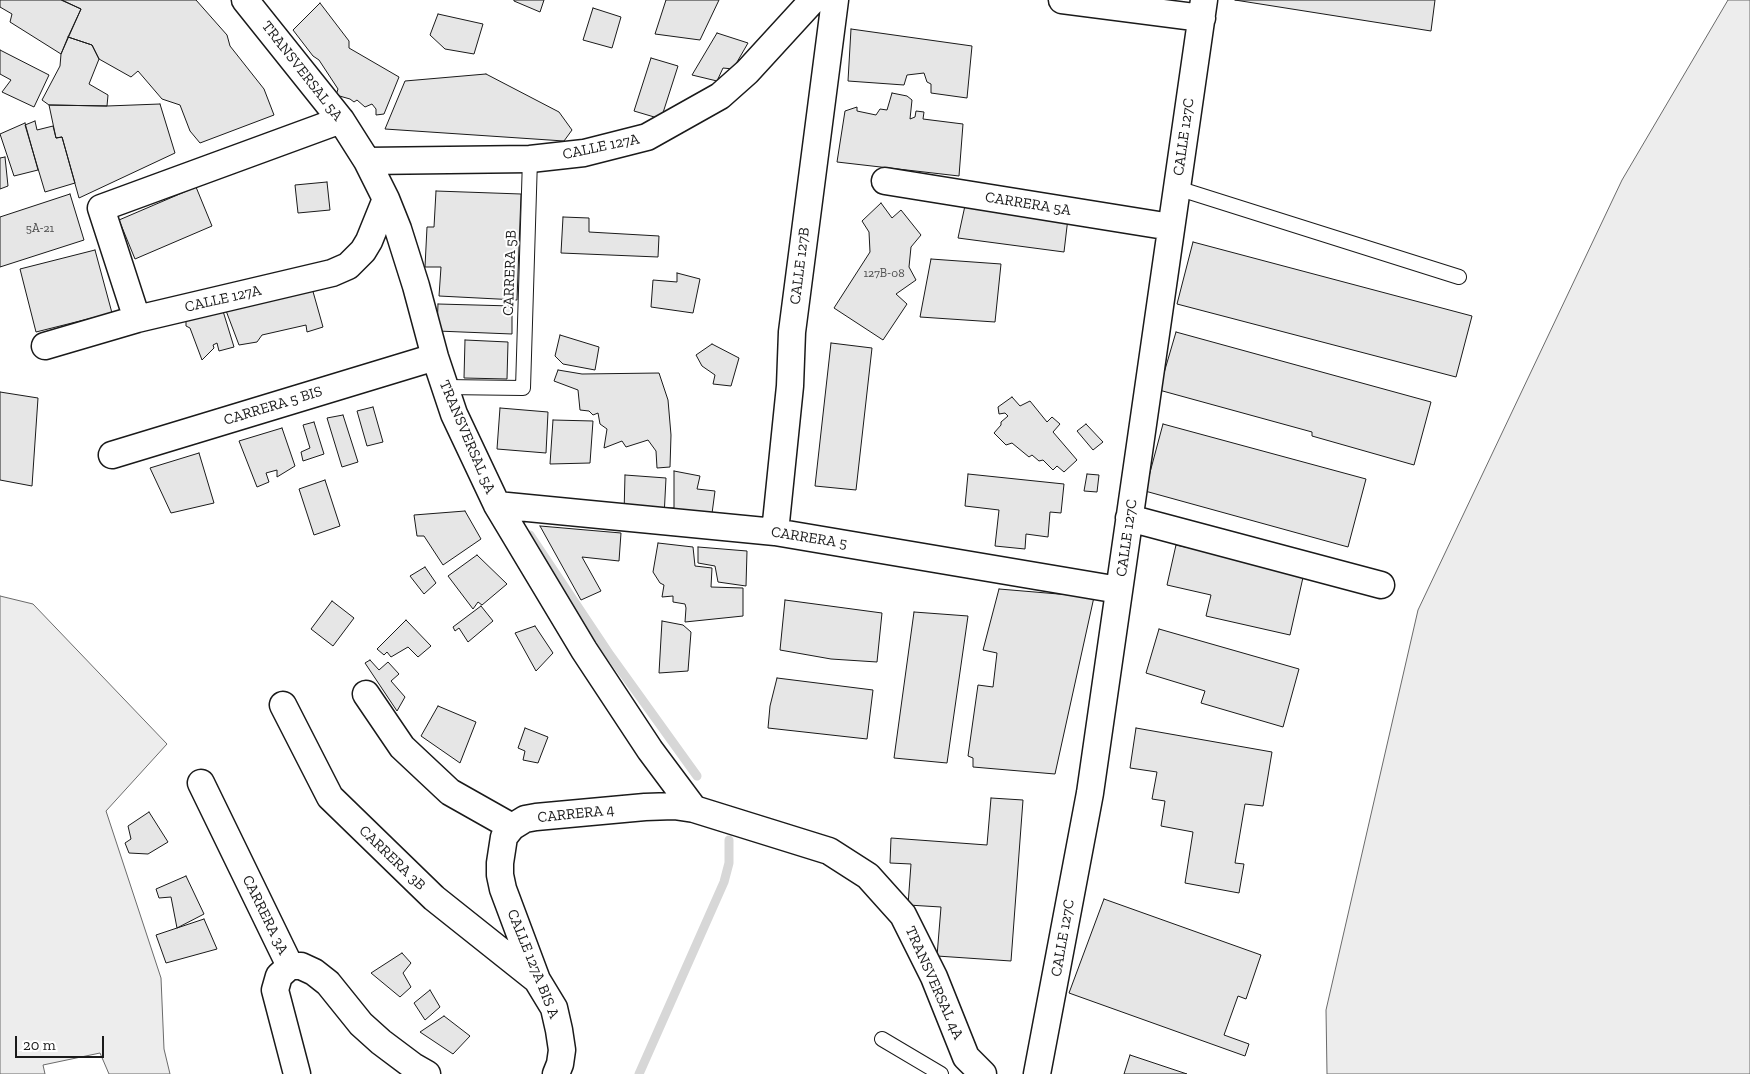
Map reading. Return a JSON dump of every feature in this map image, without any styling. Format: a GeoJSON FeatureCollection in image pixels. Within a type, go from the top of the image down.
{"type":"FeatureCollection","features":[{"type":"Feature","properties":{"kind":"street","name":"TRANSVERSAL 5A"},"geometry":{"type":"LineString","coordinates":[[245,0],[342,120],[367,161],[386,199],[398,229],[454,414],[497,505],[584,650],[650,750],[694,808]]}},
{"type":"Feature","properties":{"kind":"street","name":"CALLE 127A"},"geometry":{"type":"LineString","coordinates":[[367,161],[530,159],[584,153],[646,137],[720,96],[747,72],[813,0]]}},
{"type":"Feature","properties":{"kind":"street","name":"CALLE 127B"},"geometry":{"type":"LineString","coordinates":[[775,532],[790,386],[792,332],[835,0]]}},
{"type":"Feature","properties":{"kind":"street"},"geometry":{"type":"LineString","coordinates":[[1062,0],[1203,9]]}},
{"type":"Feature","properties":{"kind":"street","name":"CALLE 127C"},"geometry":{"type":"LineString","coordinates":[[1037,1074],[1090,793],[1203,9]]}},
{"type":"Feature","properties":{"kind":"street"},"geometry":{"type":"LineString","coordinates":[[137,319],[101,208],[342,120]]}},
{"type":"Feature","properties":{"kind":"street","name":"CARRERA 5A"},"geometry":{"type":"LineString","coordinates":[[885,181],[1171,227]]}},
{"type":"Feature","properties":{"kind":"street","name":"CALLE 127A"},"geometry":{"type":"LineString","coordinates":[[45,346],[137,319],[332,273],[348,266],[359,256],[369,241],[386,199]]}},
{"type":"Feature","properties":{"kind":"street","name":"CARRERA 5 BIS"},"geometry":{"type":"LineString","coordinates":[[112,455],[435,356]]}},
{"type":"Feature","properties":{"kind":"street","name":"CARRERA 5"},"geometry":{"type":"LineString","coordinates":[[497,505],[775,532],[1119,590]]}},
{"type":"Feature","properties":{"kind":"street"},"geometry":{"type":"LineString","coordinates":[[1129,518],[1380,585]]}},
{"type":"Feature","properties":{"kind":"street"},"geometry":{"type":"LineString","coordinates":[[366,694],[402,746],[450,792],[512,828]]}},
{"type":"Feature","properties":{"kind":"street","name":"CARRERA 3B"},"geometry":{"type":"LineString","coordinates":[[283,705],[330,797],[434,898],[537,980]]}},
{"type":"Feature","properties":{"kind":"street","name":"CARRERA 3A"},"geometry":{"type":"LineString","coordinates":[[201,784],[290,966],[301,966],[314,972],[328,983],[361,1024],[381,1042],[427,1074]]}},
{"type":"Feature","properties":{"kind":"street","name":"CARRERA 4"},"geometry":{"type":"LineString","coordinates":[[512,828],[525,820],[536,817],[645,807],[674,806],[694,808]]}},
{"type":"Feature","properties":{"kind":"street","name":"TRANSVERSAL 4A"},"geometry":{"type":"LineString","coordinates":[[694,808],[829,851],[868,876],[903,915],[934,977],[966,1057],[983,1074]]}},
{"type":"Feature","properties":{"kind":"street","name":"CALLE 127A BIS A"},"geometry":{"type":"LineString","coordinates":[[512,828],[504,837],[500,875],[503,889],[537,980],[554,1008],[560,1030],[562,1050],[556,1074]]}},
{"type":"Feature","properties":{"kind":"street"},"geometry":{"type":"LineString","coordinates":[[290,966],[279,976],[275,990],[297,1074]]}},
{"type":"Feature","properties":{"kind":"lane","name":"CARRERA 5B"},"geometry":{"type":"LineString","coordinates":[[445,387],[524,388],[530,159]]}},
{"type":"Feature","properties":{"kind":"lane"},"geometry":{"type":"LineString","coordinates":[[1177,188],[1459,277]]}},
{"type":"Feature","properties":{"kind":"lane"},"geometry":{"type":"LineString","coordinates":[[882,1039],[941,1074]]}},
{"type":"Feature","properties":{"kind":"shaded area"},"geometry":{"type":"Polygon","coordinates":[[[1728,0],[1750,0],[1750,1074],[1327,1074],[1326,1010],[1418,610],[1622,180],[1728,0]]]}},
{"type":"Feature","properties":{"kind":"shaded area"},"geometry":{"type":"Polygon","coordinates":[[[0,596],[33,604],[167,744],[106,811],[161,978],[164,1049],[170,1074],[109,1074],[100,1053],[43,1065],[45,1074],[0,1074],[0,596]]]}},
{"type":"Feature","properties":{"kind":"building"},"geometry":{"type":"Polygon","coordinates":[[[0,0],[61,0],[81,9],[61,54],[10,22],[12,14],[0,7],[0,0]]]}},
{"type":"Feature","properties":{"kind":"building"},"geometry":{"type":"Polygon","coordinates":[[[62,0],[196,0],[227,35],[230,46],[264,89],[274,115],[200,143],[190,131],[180,105],[162,99],[138,71],[131,77],[99,59],[92,45],[68,37],[81,9],[62,0]]]}},
{"type":"Feature","properties":{"kind":"building"},"geometry":{"type":"Polygon","coordinates":[[[514,0],[544,0],[540,12],[514,0]]]}},
{"type":"Feature","properties":{"kind":"building"},"geometry":{"type":"Polygon","coordinates":[[[666,0],[719,0],[700,40],[655,34],[666,0]]]}},
{"type":"Feature","properties":{"kind":"building"},"geometry":{"type":"Polygon","coordinates":[[[1235,0],[1435,0],[1431,31],[1235,0]]]}},
{"type":"Feature","properties":{"kind":"building"},"geometry":{"type":"Polygon","coordinates":[[[320,3],[349,41],[349,48],[399,77],[384,114],[376,115],[376,109],[372,104],[365,107],[357,100],[354,102],[336,95],[338,89],[319,60],[313,56],[293,30],[320,3]]]}},
{"type":"Feature","properties":{"kind":"building"},"geometry":{"type":"Polygon","coordinates":[[[593,8],[621,17],[612,48],[583,40],[593,8]]]}},
{"type":"Feature","properties":{"kind":"building"},"geometry":{"type":"Polygon","coordinates":[[[438,14],[483,24],[474,54],[445,49],[430,35],[438,14]]]}},
{"type":"Feature","properties":{"kind":"building"},"geometry":{"type":"Polygon","coordinates":[[[851,29],[972,46],[967,98],[931,93],[931,84],[927,82],[924,73],[907,75],[904,85],[848,81],[851,29]]]}},
{"type":"Feature","properties":{"kind":"building"},"geometry":{"type":"Polygon","coordinates":[[[717,33],[748,43],[733,69],[723,68],[717,81],[692,75],[717,33]]]}},
{"type":"Feature","properties":{"kind":"building"},"geometry":{"type":"Polygon","coordinates":[[[68,37],[92,45],[99,59],[89,84],[108,95],[107,106],[49,105],[42,100],[60,66],[61,54],[68,37]]]}},
{"type":"Feature","properties":{"kind":"building"},"geometry":{"type":"Polygon","coordinates":[[[0,50],[49,75],[34,107],[2,92],[11,80],[0,74],[0,50]]]}},
{"type":"Feature","properties":{"kind":"building"},"geometry":{"type":"Polygon","coordinates":[[[651,58],[678,66],[661,119],[634,111],[651,58]]]}},
{"type":"Feature","properties":{"kind":"building"},"geometry":{"type":"Polygon","coordinates":[[[486,74],[559,112],[572,130],[564,141],[385,129],[405,81],[486,74]]]}},
{"type":"Feature","properties":{"kind":"building"},"geometry":{"type":"Polygon","coordinates":[[[892,93],[907,96],[912,100],[910,119],[915,117],[916,111],[924,112],[923,119],[963,124],[959,176],[837,162],[845,111],[857,107],[857,111],[876,115],[880,109],[887,110],[892,93]]]}},
{"type":"Feature","properties":{"kind":"building"},"geometry":{"type":"Polygon","coordinates":[[[160,104],[175,153],[79,198],[62,137],[56,138],[49,105],[107,106],[160,104]]]}},
{"type":"Feature","properties":{"kind":"building"},"geometry":{"type":"Polygon","coordinates":[[[35,121],[37,130],[53,126],[56,138],[62,137],[75,183],[45,192],[25,125],[35,121]]]}},
{"type":"Feature","properties":{"kind":"building"},"geometry":{"type":"Polygon","coordinates":[[[25,123],[38,170],[14,176],[0,134],[25,123]]]}},
{"type":"Feature","properties":{"kind":"building"},"geometry":{"type":"Polygon","coordinates":[[[5,157],[8,186],[0,189],[0,158],[5,157]]]}},
{"type":"Feature","properties":{"kind":"building"},"geometry":{"type":"Polygon","coordinates":[[[327,182],[330,210],[298,213],[295,185],[327,182]]]}},
{"type":"Feature","properties":{"kind":"building"},"geometry":{"type":"Polygon","coordinates":[[[196,187],[212,226],[135,259],[119,220],[196,187]]]}},
{"type":"Feature","properties":{"kind":"building"},"geometry":{"type":"Polygon","coordinates":[[[436,191],[521,194],[517,300],[439,296],[441,267],[425,267],[427,227],[434,227],[436,191]]]}},
{"type":"Feature","properties":{"kind":"building"},"geometry":{"type":"Polygon","coordinates":[[[70,194],[84,240],[0,267],[0,217],[70,194]]]}},
{"type":"Feature","properties":{"kind":"building"},"geometry":{"type":"Polygon","coordinates":[[[966,201],[1068,218],[1064,252],[958,238],[966,201]]]}},
{"type":"Feature","properties":{"kind":"building"},"geometry":{"type":"Polygon","coordinates":[[[881,203],[892,218],[901,210],[921,235],[911,247],[909,267],[916,280],[896,294],[907,304],[883,340],[834,308],[870,252],[869,232],[862,221],[881,203]]]}},
{"type":"Feature","properties":{"kind":"building"},"geometry":{"type":"Polygon","coordinates":[[[563,217],[589,218],[589,232],[659,236],[658,257],[561,253],[563,217]]]}},
{"type":"Feature","properties":{"kind":"building"},"geometry":{"type":"Polygon","coordinates":[[[1193,242],[1472,316],[1456,377],[1177,304],[1193,242]]]}},
{"type":"Feature","properties":{"kind":"building"},"geometry":{"type":"Polygon","coordinates":[[[95,250],[112,313],[36,332],[20,269],[95,250]]]}},
{"type":"Feature","properties":{"kind":"building"},"geometry":{"type":"Polygon","coordinates":[[[931,259],[1001,264],[995,322],[920,317],[931,259]]]}},
{"type":"Feature","properties":{"kind":"building"},"geometry":{"type":"Polygon","coordinates":[[[677,273],[700,279],[693,313],[651,307],[653,280],[677,282],[677,273]]]}},
{"type":"Feature","properties":{"kind":"building"},"geometry":{"type":"Polygon","coordinates":[[[312,288],[323,327],[307,332],[306,325],[262,335],[257,342],[239,345],[225,308],[312,288]]]}},
{"type":"Feature","properties":{"kind":"building"},"geometry":{"type":"Polygon","coordinates":[[[438,304],[512,306],[512,334],[437,331],[438,304]]]}},
{"type":"Feature","properties":{"kind":"building"},"geometry":{"type":"Polygon","coordinates":[[[223,311],[234,347],[219,351],[217,343],[213,345],[214,348],[202,360],[190,328],[186,326],[186,320],[223,311]]]}},
{"type":"Feature","properties":{"kind":"building"},"geometry":{"type":"Polygon","coordinates":[[[1176,332],[1431,402],[1414,465],[1312,436],[1312,432],[1159,390],[1176,332]]]}},
{"type":"Feature","properties":{"kind":"building"},"geometry":{"type":"Polygon","coordinates":[[[560,335],[599,347],[595,370],[563,364],[555,356],[560,335]]]}},
{"type":"Feature","properties":{"kind":"building"},"geometry":{"type":"Polygon","coordinates":[[[465,340],[508,342],[507,379],[464,378],[465,340]]]}},
{"type":"Feature","properties":{"kind":"building"},"geometry":{"type":"Polygon","coordinates":[[[831,343],[872,348],[856,490],[815,486],[831,343]]]}},
{"type":"Feature","properties":{"kind":"building"},"geometry":{"type":"Polygon","coordinates":[[[712,344],[739,358],[731,386],[713,384],[715,375],[702,366],[696,355],[712,344]]]}},
{"type":"Feature","properties":{"kind":"building"},"geometry":{"type":"Polygon","coordinates":[[[558,370],[582,374],[659,373],[668,400],[671,435],[670,467],[657,468],[656,451],[648,440],[626,447],[622,441],[604,448],[607,429],[600,424],[598,413],[593,415],[589,411],[580,410],[578,390],[554,381],[558,370]]]}},
{"type":"Feature","properties":{"kind":"building"},"geometry":{"type":"Polygon","coordinates":[[[0,392],[38,398],[32,486],[0,480],[0,392]]]}},
{"type":"Feature","properties":{"kind":"building"},"geometry":{"type":"Polygon","coordinates":[[[1012,397],[1020,406],[1030,401],[1047,422],[1052,417],[1060,424],[1053,432],[1077,460],[1064,472],[1057,466],[1053,470],[1043,460],[1039,461],[1032,455],[1029,457],[1012,443],[1006,445],[994,433],[1001,425],[1001,422],[1008,416],[1005,413],[999,414],[998,407],[1012,397]]]}},
{"type":"Feature","properties":{"kind":"building"},"geometry":{"type":"Polygon","coordinates":[[[373,407],[383,442],[367,446],[357,411],[373,407]]]}},
{"type":"Feature","properties":{"kind":"building"},"geometry":{"type":"Polygon","coordinates":[[[500,408],[548,412],[546,453],[497,449],[500,408]]]}},
{"type":"Feature","properties":{"kind":"building"},"geometry":{"type":"Polygon","coordinates":[[[343,415],[358,462],[342,467],[327,418],[343,415]]]}},
{"type":"Feature","properties":{"kind":"building"},"geometry":{"type":"Polygon","coordinates":[[[553,420],[593,421],[590,463],[550,464],[553,420]]]}},
{"type":"Feature","properties":{"kind":"building"},"geometry":{"type":"Polygon","coordinates":[[[314,422],[324,454],[303,461],[301,452],[310,448],[303,425],[314,422]]]}},
{"type":"Feature","properties":{"kind":"building"},"geometry":{"type":"Polygon","coordinates":[[[1086,424],[1103,442],[1093,450],[1077,431],[1086,424]]]}},
{"type":"Feature","properties":{"kind":"building"},"geometry":{"type":"Polygon","coordinates":[[[1163,424],[1366,479],[1348,547],[1145,491],[1163,424]]]}},
{"type":"Feature","properties":{"kind":"building"},"geometry":{"type":"Polygon","coordinates":[[[282,428],[295,466],[277,477],[277,470],[266,473],[269,482],[257,487],[239,441],[282,428]]]}},
{"type":"Feature","properties":{"kind":"building"},"geometry":{"type":"Polygon","coordinates":[[[199,453],[214,503],[171,513],[150,468],[199,453]]]}},
{"type":"Feature","properties":{"kind":"building"},"geometry":{"type":"Polygon","coordinates":[[[674,471],[700,476],[697,489],[715,491],[711,521],[667,516],[668,508],[674,508],[674,471]]]}},
{"type":"Feature","properties":{"kind":"building"},"geometry":{"type":"Polygon","coordinates":[[[968,474],[1064,484],[1061,513],[1050,512],[1048,537],[1026,534],[1025,549],[995,546],[999,510],[965,506],[968,474]]]}},
{"type":"Feature","properties":{"kind":"building"},"geometry":{"type":"Polygon","coordinates":[[[1087,474],[1099,475],[1097,492],[1084,491],[1087,474]]]}},
{"type":"Feature","properties":{"kind":"building"},"geometry":{"type":"Polygon","coordinates":[[[625,475],[666,478],[664,517],[624,514],[625,475]]]}},
{"type":"Feature","properties":{"kind":"building"},"geometry":{"type":"Polygon","coordinates":[[[325,480],[340,526],[314,535],[299,489],[325,480]]]}},
{"type":"Feature","properties":{"kind":"building"},"geometry":{"type":"Polygon","coordinates":[[[465,511],[481,539],[443,565],[424,536],[417,536],[414,515],[465,511]]]}},
{"type":"Feature","properties":{"kind":"building"},"geometry":{"type":"Polygon","coordinates":[[[540,526],[621,533],[619,561],[582,557],[601,591],[581,600],[540,526]]]}},
{"type":"Feature","properties":{"kind":"building"},"geometry":{"type":"Polygon","coordinates":[[[658,543],[693,547],[695,566],[712,568],[711,587],[743,588],[743,616],[685,622],[685,604],[673,602],[673,596],[662,597],[664,585],[660,583],[653,572],[658,543]]]}},
{"type":"Feature","properties":{"kind":"building"},"geometry":{"type":"Polygon","coordinates":[[[1176,545],[1304,573],[1290,635],[1206,616],[1211,595],[1167,585],[1176,545]]]}},
{"type":"Feature","properties":{"kind":"building"},"geometry":{"type":"Polygon","coordinates":[[[698,547],[747,551],[746,586],[718,582],[715,566],[698,563],[698,547]]]}},
{"type":"Feature","properties":{"kind":"building"},"geometry":{"type":"Polygon","coordinates":[[[477,555],[507,584],[482,605],[478,602],[473,609],[448,576],[477,555]]]}},
{"type":"Feature","properties":{"kind":"building"},"geometry":{"type":"Polygon","coordinates":[[[425,567],[436,583],[424,594],[410,576],[425,567]]]}},
{"type":"Feature","properties":{"kind":"building"},"geometry":{"type":"Polygon","coordinates":[[[999,589],[1094,597],[1055,774],[973,767],[973,758],[968,756],[978,685],[993,687],[997,653],[983,650],[999,589]]]}},
{"type":"Feature","properties":{"kind":"building"},"geometry":{"type":"Polygon","coordinates":[[[785,600],[882,613],[877,662],[831,659],[780,650],[785,600]]]}},
{"type":"Feature","properties":{"kind":"building"},"geometry":{"type":"Polygon","coordinates":[[[332,601],[354,618],[333,646],[311,629],[332,601]]]}},
{"type":"Feature","properties":{"kind":"building"},"geometry":{"type":"Polygon","coordinates":[[[481,606],[493,621],[468,642],[459,628],[455,631],[453,627],[481,606]]]}},
{"type":"Feature","properties":{"kind":"building"},"geometry":{"type":"Polygon","coordinates":[[[914,612],[968,616],[947,763],[894,758],[914,612]]]}},
{"type":"Feature","properties":{"kind":"building"},"geometry":{"type":"Polygon","coordinates":[[[406,620],[431,646],[418,657],[408,647],[391,657],[387,652],[384,655],[377,649],[406,620]]]}},
{"type":"Feature","properties":{"kind":"building"},"geometry":{"type":"Polygon","coordinates":[[[662,621],[683,625],[691,632],[688,671],[659,673],[662,621]]]}},
{"type":"Feature","properties":{"kind":"building"},"geometry":{"type":"Polygon","coordinates":[[[535,626],[553,653],[536,671],[515,633],[535,626]]]}},
{"type":"Feature","properties":{"kind":"building"},"geometry":{"type":"Polygon","coordinates":[[[1159,629],[1299,669],[1283,727],[1201,703],[1205,691],[1146,673],[1159,629]]]}},
{"type":"Feature","properties":{"kind":"building"},"geometry":{"type":"Polygon","coordinates":[[[370,660],[379,670],[388,662],[399,674],[391,681],[405,697],[397,711],[365,663],[370,660]]]}},
{"type":"Feature","properties":{"kind":"building"},"geometry":{"type":"Polygon","coordinates":[[[777,678],[873,690],[867,739],[768,728],[770,706],[777,678]]]}},
{"type":"Feature","properties":{"kind":"building"},"geometry":{"type":"Polygon","coordinates":[[[438,706],[476,722],[460,763],[421,736],[438,706]]]}},
{"type":"Feature","properties":{"kind":"building"},"geometry":{"type":"Polygon","coordinates":[[[525,728],[548,737],[538,763],[523,760],[525,751],[518,748],[525,728]]]}},
{"type":"Feature","properties":{"kind":"building"},"geometry":{"type":"Polygon","coordinates":[[[1136,728],[1272,752],[1263,806],[1245,804],[1235,863],[1244,864],[1239,893],[1185,883],[1193,832],[1161,826],[1165,801],[1152,799],[1157,772],[1130,768],[1136,728]]]}},
{"type":"Feature","properties":{"kind":"building"},"geometry":{"type":"Polygon","coordinates":[[[991,798],[1023,800],[1011,961],[937,956],[941,907],[908,905],[911,864],[890,863],[891,838],[987,845],[991,798]]]}},
{"type":"Feature","properties":{"kind":"building"},"geometry":{"type":"Polygon","coordinates":[[[149,812],[168,842],[148,854],[129,853],[125,843],[131,839],[128,826],[149,812]]]}},
{"type":"Feature","properties":{"kind":"building"},"geometry":{"type":"Polygon","coordinates":[[[186,876],[204,914],[177,928],[171,897],[159,898],[156,889],[186,876]]]}},
{"type":"Feature","properties":{"kind":"building"},"geometry":{"type":"Polygon","coordinates":[[[1104,899],[1261,955],[1246,999],[1238,996],[1224,1035],[1249,1044],[1245,1056],[1069,993],[1104,899]]]}},
{"type":"Feature","properties":{"kind":"building"},"geometry":{"type":"Polygon","coordinates":[[[204,919],[217,949],[166,963],[156,935],[204,919]]]}},
{"type":"Feature","properties":{"kind":"building"},"geometry":{"type":"Polygon","coordinates":[[[402,953],[411,963],[403,973],[411,987],[400,997],[371,973],[402,953]]]}},
{"type":"Feature","properties":{"kind":"building"},"geometry":{"type":"Polygon","coordinates":[[[430,990],[440,1007],[425,1020],[414,1003],[430,990]]]}},
{"type":"Feature","properties":{"kind":"building"},"geometry":{"type":"Polygon","coordinates":[[[444,1016],[470,1036],[453,1054],[420,1032],[444,1016]]]}},
{"type":"Feature","properties":{"kind":"building"},"geometry":{"type":"Polygon","coordinates":[[[1130,1055],[1187,1074],[1124,1074],[1130,1055]]]}},
{"type":"Feature","properties":{"kind":"waterway"},"geometry":{"type":"LineString","coordinates":[[530,535],[610,655],[697,776]]}},
{"type":"Feature","properties":{"kind":"waterway"},"geometry":{"type":"LineString","coordinates":[[639,1074],[724,882],[729,863],[729,840]]}}]}
